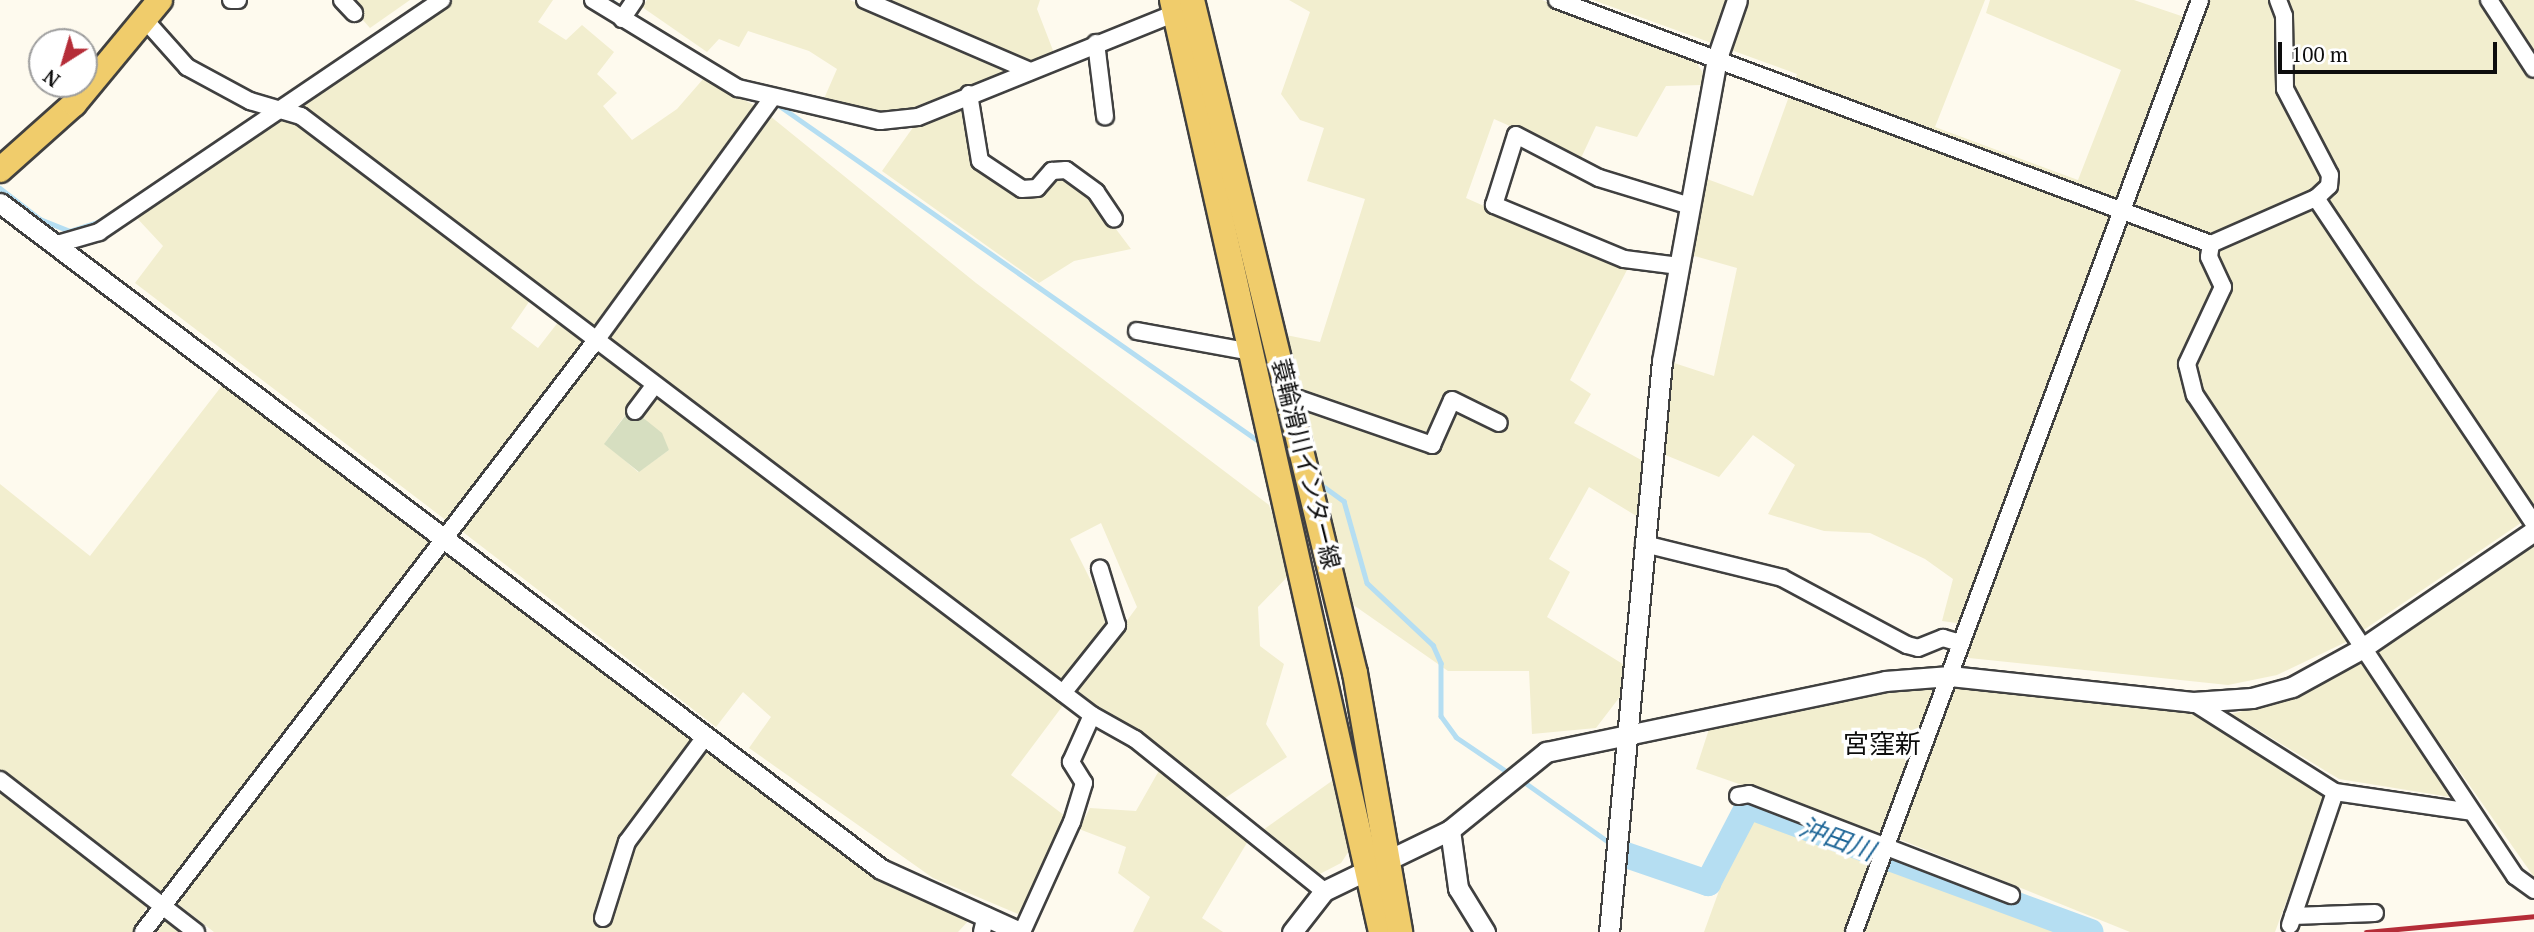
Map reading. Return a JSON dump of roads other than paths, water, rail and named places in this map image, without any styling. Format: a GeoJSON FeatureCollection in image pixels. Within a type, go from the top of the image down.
{"type":"FeatureCollection","features":[{"type":"Feature","properties":{"kind":"main road"},"geometry":{"type":"LineString","coordinates":[[0,170],[74,104],[146,21],[160,0]]}},
{"type":"Feature","properties":{"kind":"main road","name":"蓑輪滑川インター線"},"geometry":{"type":"LineString","coordinates":[[1180,4],[1251,352],[1379,864],[1400,932]]}},
{"type":"Feature","properties":{"kind":"main road","name":"蓑輪滑川インター線"},"geometry":{"type":"LineString","coordinates":[[1180,4],[1289,393],[1355,673],[1379,864],[1381,932]]}},
{"type":"Feature","properties":{"kind":"street"},"geometry":{"type":"LineString","coordinates":[[231,0],[238,0]]}},
{"type":"Feature","properties":{"kind":"street"},"geometry":{"type":"LineString","coordinates":[[342,0],[354,13]]}},
{"type":"Feature","properties":{"kind":"street"},"geometry":{"type":"LineString","coordinates":[[54,245],[99,232],[442,0]]}},
{"type":"Feature","properties":{"kind":"street"},"geometry":{"type":"LineString","coordinates":[[593,0],[701,70],[772,98],[899,121],[1030,71],[1180,4]]}},
{"type":"Feature","properties":{"kind":"street"},"geometry":{"type":"LineString","coordinates":[[622,19],[635,0]]}},
{"type":"Feature","properties":{"kind":"street"},"geometry":{"type":"LineString","coordinates":[[864,0],[1030,71]]}},
{"type":"Feature","properties":{"kind":"street"},"geometry":{"type":"LineString","coordinates":[[1557,0],[2211,244],[2316,198],[2329,186],[2330,175],[2284,89],[2284,16],[2278,0]]}},
{"type":"Feature","properties":{"kind":"street"},"geometry":{"type":"LineString","coordinates":[[1609,932],[1644,544],[1679,266],[1717,58],[1737,0]]}},
{"type":"Feature","properties":{"kind":"street"},"geometry":{"type":"LineString","coordinates":[[1854,932],[2200,0]]}},
{"type":"Feature","properties":{"kind":"street"},"geometry":{"type":"LineString","coordinates":[[2489,0],[2534,69]]}},
{"type":"Feature","properties":{"kind":"street"},"geometry":{"type":"LineString","coordinates":[[146,21],[187,67],[250,101],[301,116],[597,339],[654,386],[1092,715],[1135,739],[1324,891]]}},
{"type":"Feature","properties":{"kind":"street"},"geometry":{"type":"LineString","coordinates":[[1096,43],[1105,116]]}},
{"type":"Feature","properties":{"kind":"street"},"geometry":{"type":"LineString","coordinates":[[969,94],[980,161],[1022,188],[1037,188],[1052,171],[1066,170],[1089,184],[1114,219]]}},
{"type":"Feature","properties":{"kind":"street"},"geometry":{"type":"LineString","coordinates":[[143,932],[440,537],[597,339],[772,98]]}},
{"type":"Feature","properties":{"kind":"street"},"geometry":{"type":"LineString","coordinates":[[1679,266],[1624,258],[1494,205],[1516,135],[1599,178],[1690,206]]}},
{"type":"Feature","properties":{"kind":"street"},"geometry":{"type":"LineString","coordinates":[[2316,198],[2534,524]]}},
{"type":"Feature","properties":{"kind":"street"},"geometry":{"type":"LineString","coordinates":[[0,203],[881,869],[984,923],[1021,932],[1072,822],[1084,783],[1071,762],[1092,715]]}},
{"type":"Feature","properties":{"kind":"street"},"geometry":{"type":"LineString","coordinates":[[2211,244],[2208,257],[2223,287],[2187,364],[2189,383],[2361,649],[2515,876],[2534,890]]}},
{"type":"Feature","properties":{"kind":"street"},"geometry":{"type":"LineString","coordinates":[[1137,331],[1251,352]]}},
{"type":"Feature","properties":{"kind":"street"},"geometry":{"type":"LineString","coordinates":[[635,411],[654,386]]}},
{"type":"Feature","properties":{"kind":"street"},"geometry":{"type":"LineString","coordinates":[[1262,393],[1289,393],[1432,445],[1452,400],[1499,424]]}},
{"type":"Feature","properties":{"kind":"street"},"geometry":{"type":"LineString","coordinates":[[1292,932],[1324,891],[1450,830],[1513,774],[1562,747],[1885,681],[1950,676],[2193,702],[2292,687],[2361,649],[2534,531]]}},
{"type":"Feature","properties":{"kind":"street"},"geometry":{"type":"LineString","coordinates":[[1644,544],[1782,578],[1907,645],[1918,648],[1942,638],[1961,643]]}},
{"type":"Feature","properties":{"kind":"street"},"geometry":{"type":"LineString","coordinates":[[1063,693],[1117,625],[1100,569]]}},
{"type":"Feature","properties":{"kind":"street"},"geometry":{"type":"LineString","coordinates":[[2193,702],[2335,792],[2472,812]]}},
{"type":"Feature","properties":{"kind":"street"},"geometry":{"type":"LineString","coordinates":[[603,918],[627,842],[705,737]]}},
{"type":"Feature","properties":{"kind":"street"},"geometry":{"type":"LineString","coordinates":[[0,780],[196,932]]}},
{"type":"Feature","properties":{"kind":"street"},"geometry":{"type":"LineString","coordinates":[[2335,792],[2292,920],[2375,913]]}},
{"type":"Feature","properties":{"kind":"street"},"geometry":{"type":"LineString","coordinates":[[1738,796],[1749,794],[2011,895]]}},
{"type":"Feature","properties":{"kind":"street"},"geometry":{"type":"LineString","coordinates":[[1450,830],[1458,888],[1485,932]]}},
{"type":"Feature","properties":{"kind":"waterway"},"geometry":{"type":"LineString","coordinates":[[610,0],[624,9]]}},
{"type":"Feature","properties":{"kind":"waterway"},"geometry":{"type":"LineString","coordinates":[[632,14],[651,26]]}},
{"type":"Feature","properties":{"kind":"waterway"},"geometry":{"type":"LineString","coordinates":[[777,104],[1263,444]]}},
{"type":"Feature","properties":{"kind":"waterway"},"geometry":{"type":"LineString","coordinates":[[0,188],[40,219],[70,231],[98,222],[150,188]]}},
{"type":"Feature","properties":{"kind":"waterway"},"geometry":{"type":"LineString","coordinates":[[1319,483],[1344,501],[1367,583],[1433,645],[1441,663],[1441,716],[1456,737],[1509,773]]}},
{"type":"Feature","properties":{"kind":"waterway"},"geometry":{"type":"LineString","coordinates":[[1520,779],[1613,845]]}},
{"type":"Feature","properties":{"kind":"waterway","name":"沖田川"},"geometry":{"type":"LineString","coordinates":[[1626,855],[1708,883],[1748,806],[2091,932]]}},
{"type":"Feature","properties":{"kind":"railway"},"geometry":{"type":"LineString","coordinates":[[2366,932],[2534,916]]}},
{"type":"Feature","properties":{"kind":"district","name":"宮窪新"},"geometry":{"type":"Point","coordinates":[1882,744]}}]}
